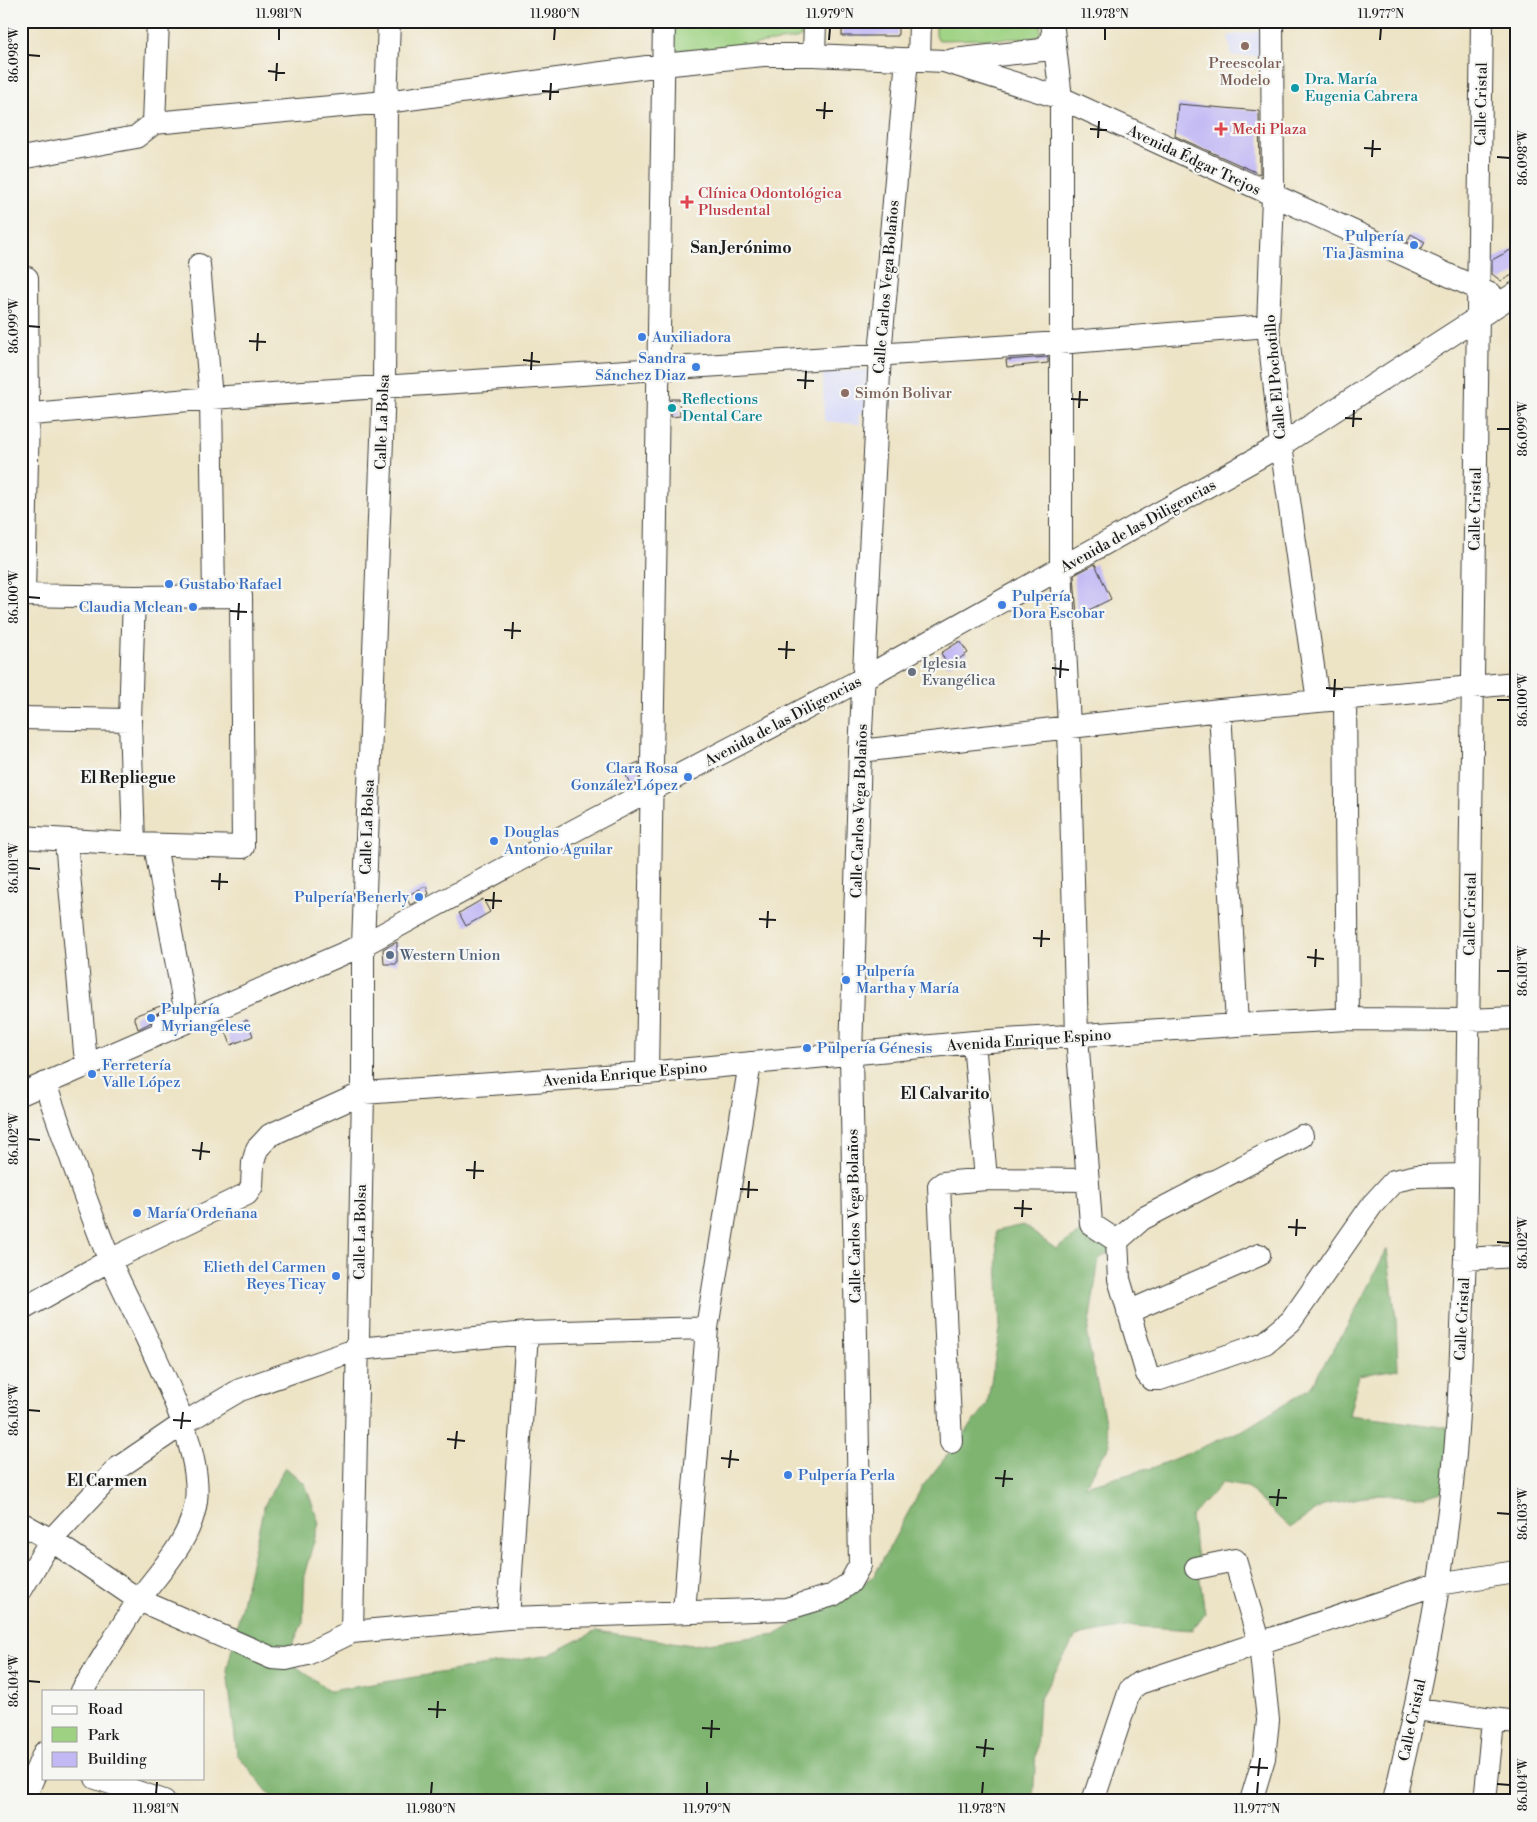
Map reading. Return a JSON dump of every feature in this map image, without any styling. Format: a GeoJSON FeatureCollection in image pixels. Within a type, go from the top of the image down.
{"type":"FeatureCollection","features":[{"type":"Feature","properties":{"kind":"street"},"geometry":{"type":"LineString","coordinates":[[21,158],[136,137],[154,123],[158,21]]}},
{"type":"Feature","properties":{"kind":"street","name":"Calle La Bolsa"},"geometry":{"type":"LineString","coordinates":[[352,1632],[363,1093],[363,945],[384,386],[386,102],[389,21]]}},
{"type":"Feature","properties":{"kind":"street"},"geometry":{"type":"LineString","coordinates":[[647,1073],[664,21]]}},
{"type":"Feature","properties":{"kind":"street"},"geometry":{"type":"LineString","coordinates":[[814,55],[815,21]]}},
{"type":"Feature","properties":{"kind":"street","name":"Calle Carlos Vega Bolaños"},"geometry":{"type":"LineString","coordinates":[[684,1612],[786,1609],[833,1594],[850,1583],[860,1565],[851,1054],[860,751],[880,354],[913,60],[920,21]]}},
{"type":"Feature","properties":{"kind":"street","name":"Calle El Pochotillo"},"geometry":{"type":"LineString","coordinates":[[1272,21],[1273,197],[1268,326],[1281,445],[1318,701]]}},
{"type":"Feature","properties":{"kind":"street","name":"Calle Cristal"},"geometry":{"type":"LineString","coordinates":[[1394,1801],[1416,1709],[1437,1584],[1457,1429],[1465,1259],[1482,21]]}},
{"type":"Feature","properties":{"kind":"street"},"geometry":{"type":"LineString","coordinates":[[944,61],[1034,52],[1046,48],[1050,42],[1053,26]]}},
{"type":"Feature","properties":{"kind":"street"},"geometry":{"type":"LineString","coordinates":[[1053,26],[1060,98],[1059,343],[1062,569],[1070,726],[1077,1036],[1091,1224],[1117,1241]]}},
{"type":"Feature","properties":{"kind":"street"},"geometry":{"type":"LineString","coordinates":[[1034,52],[1046,56],[1058,75]]}},
{"type":"Feature","properties":{"kind":"street","name":"Avenida Édgar Trejos"},"geometry":{"type":"LineString","coordinates":[[154,123],[386,102],[662,66],[763,55],[814,55],[944,61],[1060,98],[1273,197],[1479,289],[1512,299]]}},
{"type":"Feature","properties":{"kind":"street"},"geometry":{"type":"LineString","coordinates":[[199,265],[212,398],[214,596]]}},
{"type":"Feature","properties":{"kind":"street"},"geometry":{"type":"LineString","coordinates":[[21,837],[144,845],[243,847],[241,596],[134,598],[23,595],[27,278]]}},
{"type":"Feature","properties":{"kind":"street","name":"Avenida de las Diligencias"},"geometry":{"type":"LineString","coordinates":[[21,1094],[45,1084],[87,1058],[363,945],[864,678],[1281,445],[1478,317],[1512,299]]}},
{"type":"Feature","properties":{"kind":"street"},"geometry":{"type":"LineString","coordinates":[[24,414],[212,398],[1059,343],[1268,326]]}},
{"type":"Feature","properties":{"kind":"street"},"geometry":{"type":"LineString","coordinates":[[111,1046],[186,1014],[144,845],[130,720],[134,598]]}},
{"type":"Feature","properties":{"kind":"street"},"geometry":{"type":"LineString","coordinates":[[860,751],[1220,710],[1516,683]]}},
{"type":"Feature","properties":{"kind":"street"},"geometry":{"type":"LineString","coordinates":[[1344,698],[1348,1019]]}},
{"type":"Feature","properties":{"kind":"street"},"geometry":{"type":"LineString","coordinates":[[1220,710],[1237,1025]]}},
{"type":"Feature","properties":{"kind":"street"},"geometry":{"type":"LineString","coordinates":[[21,718],[130,720]]}},
{"type":"Feature","properties":{"kind":"street"},"geometry":{"type":"LineString","coordinates":[[21,1083],[87,1058],[66,841]]}},
{"type":"Feature","properties":{"kind":"street","name":"Avenida Enrique Espino"},"geometry":{"type":"LineString","coordinates":[[363,1093],[647,1073],[974,1042],[1348,1019],[1468,1020],[1516,1018]]}},
{"type":"Feature","properties":{"kind":"street"},"geometry":{"type":"LineString","coordinates":[[974,1042],[986,1179]]}},
{"type":"Feature","properties":{"kind":"street"},"geometry":{"type":"LineString","coordinates":[[21,1523],[51,1540],[139,1600],[272,1658],[286,1659],[307,1654],[352,1632],[508,1618],[684,1612],[707,1328],[750,1063]]}},
{"type":"Feature","properties":{"kind":"street"},"geometry":{"type":"LineString","coordinates":[[45,1084],[110,1260],[184,1423],[195,1472],[196,1501],[186,1531],[172,1557],[139,1600],[83,1690]]}},
{"type":"Feature","properties":{"kind":"street"},"geometry":{"type":"LineString","coordinates":[[21,1310],[110,1260],[247,1194],[252,1186],[253,1163],[257,1149],[270,1135],[363,1093]]}},
{"type":"Feature","properties":{"kind":"street"},"geometry":{"type":"LineString","coordinates":[[1117,1241],[1142,1219],[1302,1136]]}},
{"type":"Feature","properties":{"kind":"street"},"geometry":{"type":"LineString","coordinates":[[1117,1241],[1119,1279],[1147,1374],[1151,1379],[1160,1379],[1265,1343],[1291,1320],[1372,1205],[1394,1180],[1418,1176],[1466,1175]]}},
{"type":"Feature","properties":{"kind":"street"},"geometry":{"type":"LineString","coordinates":[[951,1442],[938,1190],[943,1183],[986,1179],[1087,1180]]}},
{"type":"Feature","properties":{"kind":"street"},"geometry":{"type":"LineString","coordinates":[[1128,1312],[1259,1254]]}},
{"type":"Feature","properties":{"kind":"street"},"geometry":{"type":"LineString","coordinates":[[1465,1259],[1516,1256]]}},
{"type":"Feature","properties":{"kind":"street"},"geometry":{"type":"LineString","coordinates":[[21,1590],[51,1540],[118,1468],[184,1423],[240,1390],[358,1349],[527,1333],[707,1328]]}},
{"type":"Feature","properties":{"kind":"street"},"geometry":{"type":"LineString","coordinates":[[508,1618],[527,1333]]}},
{"type":"Feature","properties":{"kind":"street"},"geometry":{"type":"LineString","coordinates":[[1196,1568],[1235,1560],[1260,1644],[1268,1720],[1264,1758],[1251,1801]]}},
{"type":"Feature","properties":{"kind":"street"},"geometry":{"type":"LineString","coordinates":[[1093,1801],[1130,1690],[1150,1678],[1260,1644],[1437,1584],[1516,1572]]}},
{"type":"Feature","properties":{"kind":"street"},"geometry":{"type":"LineString","coordinates":[[1416,1709],[1493,1721],[1516,1722]]}},
{"type":"Feature","properties":{"kind":"street"},"geometry":{"type":"LineString","coordinates":[[1485,1801],[1493,1721]]}},
{"type":"Feature","properties":{"kind":"street"},"geometry":{"type":"LineString","coordinates":[[23,1801],[37,1757]]}},
{"type":"Feature","properties":{"kind":"street"},"geometry":{"type":"LineString","coordinates":[[102,1780],[164,1801]]}},
{"type":"Feature","properties":{"kind":"shaded area","name":"Preescolar Modelo"},"geometry":{"type":"Polygon","coordinates":[[[1261,31],[1261,56],[1232,56],[1228,36],[1261,31]]]}},
{"type":"Feature","properties":{"kind":"shaded area","name":"Simón Bolivar"},"geometry":{"type":"Polygon","coordinates":[[[867,370],[865,413],[859,413],[860,424],[824,421],[823,373],[867,370]]]}},
{"type":"Feature","properties":{"kind":"green space"},"geometry":{"type":"Polygon","coordinates":[[[673,21],[802,21],[802,36],[796,39],[676,54],[674,53],[673,21]]]}},
{"type":"Feature","properties":{"kind":"green space"},"geometry":{"type":"Polygon","coordinates":[[[936,21],[1040,21],[1041,32],[1035,38],[939,40],[936,36],[936,21]]]}},
{"type":"Feature","properties":{"kind":"green space"},"geometry":{"type":"Polygon","coordinates":[[[1023,1225],[1056,1249],[1088,1227],[1114,1250],[1099,1259],[1087,1337],[1110,1444],[1085,1486],[1155,1467],[1245,1429],[1309,1389],[1348,1325],[1387,1249],[1396,1319],[1398,1369],[1359,1375],[1349,1415],[1457,1429],[1451,1489],[1425,1497],[1379,1494],[1324,1505],[1290,1528],[1247,1487],[1222,1483],[1191,1517],[1205,1614],[1193,1630],[1132,1626],[1076,1636],[1039,1700],[1033,1801],[275,1801],[237,1754],[227,1670],[264,1506],[285,1467],[305,1484],[319,1523],[305,1572],[303,1622],[286,1659],[330,1691],[549,1655],[596,1631],[692,1645],[777,1634],[874,1576],[922,1487],[987,1405],[1000,1329],[996,1231],[1023,1225]]]}},
{"type":"Feature","properties":{"kind":"building"},"geometry":{"type":"Polygon","coordinates":[[[842,21],[898,21],[898,36],[842,36],[842,21]]]}},
{"type":"Feature","properties":{"kind":"building","name":"Medi Plaza"},"geometry":{"type":"Polygon","coordinates":[[[1178,104],[1259,111],[1260,174],[1175,136],[1178,104]]]}},
{"type":"Feature","properties":{"kind":"building"},"geometry":{"type":"Polygon","coordinates":[[[1411,234],[1425,242],[1422,248],[1407,242],[1411,234]]]}},
{"type":"Feature","properties":{"kind":"building"},"geometry":{"type":"Polygon","coordinates":[[[1516,247],[1516,273],[1501,281],[1492,274],[1492,260],[1516,247]]]}},
{"type":"Feature","properties":{"kind":"building"},"geometry":{"type":"Polygon","coordinates":[[[1048,357],[1048,363],[1007,367],[1006,360],[1048,357]]]}},
{"type":"Feature","properties":{"kind":"building"},"geometry":{"type":"Polygon","coordinates":[[[671,399],[679,399],[680,416],[671,417],[671,399]]]}},
{"type":"Feature","properties":{"kind":"building"},"geometry":{"type":"Polygon","coordinates":[[[1095,564],[1111,599],[1077,616],[1074,575],[1095,564]]]}},
{"type":"Feature","properties":{"kind":"building"},"geometry":{"type":"Polygon","coordinates":[[[960,641],[968,653],[948,666],[941,653],[960,641]]]}},
{"type":"Feature","properties":{"kind":"building"},"geometry":{"type":"Polygon","coordinates":[[[639,762],[639,782],[631,786],[623,769],[639,762]]]}},
{"type":"Feature","properties":{"kind":"building","name":"Pulpería Benerly"},"geometry":{"type":"Polygon","coordinates":[[[426,886],[429,894],[410,905],[406,896],[426,886]]]}},
{"type":"Feature","properties":{"kind":"building"},"geometry":{"type":"Polygon","coordinates":[[[483,899],[490,912],[466,926],[459,913],[483,899]]]}},
{"type":"Feature","properties":{"kind":"building","name":"Western Union"},"geometry":{"type":"Polygon","coordinates":[[[397,942],[397,964],[384,964],[383,949],[397,942]]]}},
{"type":"Feature","properties":{"kind":"building"},"geometry":{"type":"Polygon","coordinates":[[[163,1005],[164,1009],[153,1016],[150,1023],[138,1029],[134,1016],[163,1005]]]}},
{"type":"Feature","properties":{"kind":"building"},"geometry":{"type":"Polygon","coordinates":[[[247,1020],[253,1036],[231,1045],[225,1029],[247,1020]]]}},
{"type":"Feature","properties":{"kind":"place","name":"Preescolar Modelo"},"geometry":{"type":"Point","coordinates":[1245,46]}},
{"type":"Feature","properties":{"kind":"place","name":"Dra. María Eugenia Cabrera"},"geometry":{"type":"Point","coordinates":[1295,88]}},
{"type":"Feature","properties":{"kind":"place","name":"Medi Plaza"},"geometry":{"type":"Point","coordinates":[1221,129]}},
{"type":"Feature","properties":{"kind":"place","name":"Clínica Odontológica Plusdental"},"geometry":{"type":"Point","coordinates":[687,202]}},
{"type":"Feature","properties":{"kind":"place","name":"Pulpería Tia Jasmina"},"geometry":{"type":"Point","coordinates":[1414,245]}},
{"type":"Feature","properties":{"kind":"place","name":"Auxiliadora"},"geometry":{"type":"Point","coordinates":[642,337]}},
{"type":"Feature","properties":{"kind":"place","name":"Sandra Sánchez Diaz"},"geometry":{"type":"Point","coordinates":[696,367]}},
{"type":"Feature","properties":{"kind":"place","name":"Simón Bolivar"},"geometry":{"type":"Point","coordinates":[845,393]}},
{"type":"Feature","properties":{"kind":"place","name":"Reflections Dental Care"},"geometry":{"type":"Point","coordinates":[672,408]}},
{"type":"Feature","properties":{"kind":"place","name":"Gustabo Rafael"},"geometry":{"type":"Point","coordinates":[169,584]}},
{"type":"Feature","properties":{"kind":"place","name":"Pulpería Dora Escobar"},"geometry":{"type":"Point","coordinates":[1002,605]}},
{"type":"Feature","properties":{"kind":"place","name":"Claudia Mclean"},"geometry":{"type":"Point","coordinates":[193,607]}},
{"type":"Feature","properties":{"kind":"place","name":"Iglesia Evangélica"},"geometry":{"type":"Point","coordinates":[912,672]}},
{"type":"Feature","properties":{"kind":"place","name":"Clara Rosa González López"},"geometry":{"type":"Point","coordinates":[688,777]}},
{"type":"Feature","properties":{"kind":"place","name":"Douglas Antonio Aguilar"},"geometry":{"type":"Point","coordinates":[494,841]}},
{"type":"Feature","properties":{"kind":"place","name":"Pulpería Benerly"},"geometry":{"type":"Point","coordinates":[419,897]}},
{"type":"Feature","properties":{"kind":"place","name":"Western Union"},"geometry":{"type":"Point","coordinates":[390,955]}},
{"type":"Feature","properties":{"kind":"place","name":"Pulpería Martha y María"},"geometry":{"type":"Point","coordinates":[846,980]}},
{"type":"Feature","properties":{"kind":"place","name":"Pulpería Myriangelese"},"geometry":{"type":"Point","coordinates":[151,1018]}},
{"type":"Feature","properties":{"kind":"place","name":"Pulpería Génesis"},"geometry":{"type":"Point","coordinates":[807,1048]}},
{"type":"Feature","properties":{"kind":"place","name":"Ferretería Valle López"},"geometry":{"type":"Point","coordinates":[92,1074]}},
{"type":"Feature","properties":{"kind":"place","name":"María Ordeñana"},"geometry":{"type":"Point","coordinates":[137,1213]}},
{"type":"Feature","properties":{"kind":"place","name":"Elieth del Carmen Reyes Ticay"},"geometry":{"type":"Point","coordinates":[336,1276]}},
{"type":"Feature","properties":{"kind":"place","name":"Pulpería Perla"},"geometry":{"type":"Point","coordinates":[788,1475]}},
{"type":"Feature","properties":{"kind":"district","name":"San Jerónimo"},"geometry":{"type":"Point","coordinates":[741,247]}},
{"type":"Feature","properties":{"kind":"district","name":"El Repliegue"},"geometry":{"type":"Point","coordinates":[128,777]}},
{"type":"Feature","properties":{"kind":"district","name":"El Calvarito"},"geometry":{"type":"Point","coordinates":[945,1093]}},
{"type":"Feature","properties":{"kind":"district","name":"El Carmen"},"geometry":{"type":"Point","coordinates":[107,1480]}}]}
